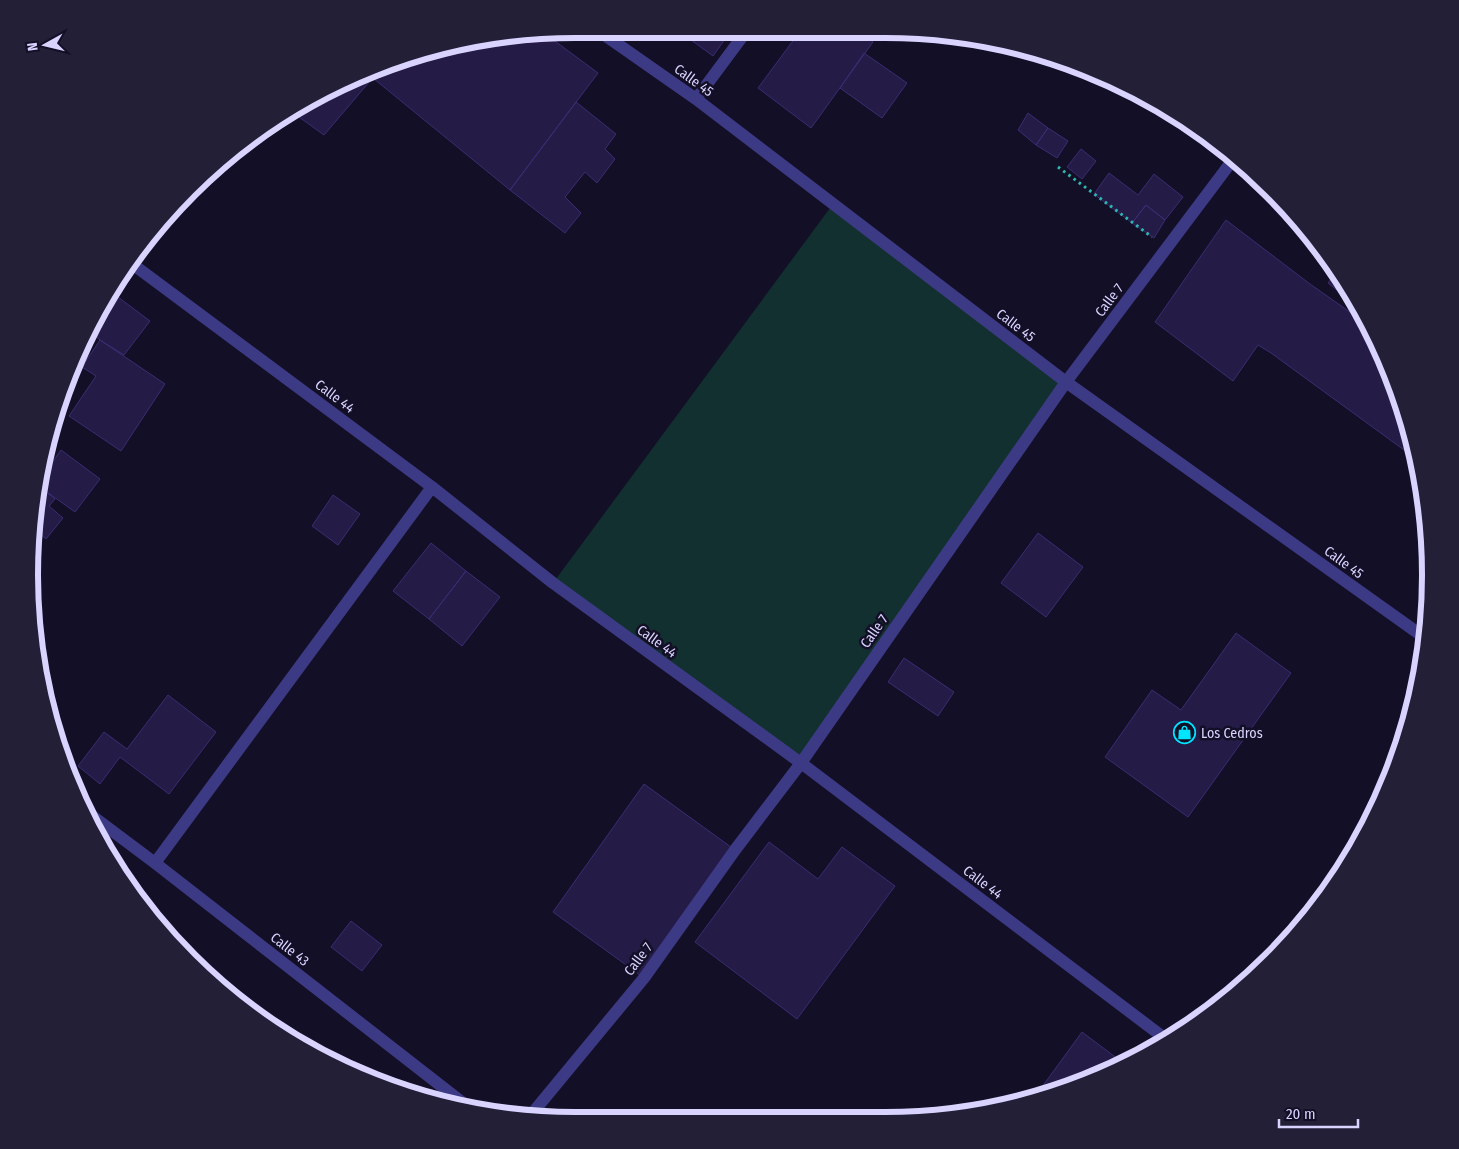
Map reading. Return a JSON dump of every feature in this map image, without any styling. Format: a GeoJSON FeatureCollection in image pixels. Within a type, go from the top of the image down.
{"type":"FeatureCollection","features":[{"type":"Feature","properties":{"kind":"street","name":"Calle 45"},"geometry":{"type":"LineString","coordinates":[[609,38],[696,100],[1066,382],[1418,633]]}},
{"type":"Feature","properties":{"kind":"street"},"geometry":{"type":"LineString","coordinates":[[696,100],[741,38]]}},
{"type":"Feature","properties":{"kind":"street","name":"Calle 7"},"geometry":{"type":"LineString","coordinates":[[535,1110],[644,978],[735,850],[801,763],[1066,382],[1230,164]]}},
{"type":"Feature","properties":{"kind":"street","name":"Calle 44"},"geometry":{"type":"LineString","coordinates":[[135,266],[432,487],[553,584],[801,763],[1161,1035]]}},
{"type":"Feature","properties":{"kind":"street"},"geometry":{"type":"LineString","coordinates":[[154,863],[432,487]]}},
{"type":"Feature","properties":{"kind":"street","name":"Calle 43"},"geometry":{"type":"LineString","coordinates":[[97,820],[456,1098]]}},
{"type":"Feature","properties":{"kind":"path"},"geometry":{"type":"LineString","coordinates":[[1058,167],[1167,248]]}},
{"type":"Feature","properties":{"kind":"green space"},"geometry":{"type":"Polygon","coordinates":[[[833,204],[1066,382],[801,763],[553,583],[833,204]]]}},
{"type":"Feature","properties":{"kind":"building"},"geometry":{"type":"Polygon","coordinates":[[[688,38],[726,38],[713,56],[688,38]]]}},
{"type":"Feature","properties":{"kind":"building"},"geometry":{"type":"Polygon","coordinates":[[[795,38],[867,38],[873,42],[811,128],[758,88],[795,38]]]}},
{"type":"Feature","properties":{"kind":"building"},"geometry":{"type":"Polygon","coordinates":[[[552,39],[598,73],[510,190],[372,77],[402,66],[470,48],[504,42],[552,39]]]}},
{"type":"Feature","properties":{"kind":"building"},"geometry":{"type":"Polygon","coordinates":[[[864,53],[907,83],[882,118],[840,88],[864,53]]]}},
{"type":"Feature","properties":{"kind":"building"},"geometry":{"type":"Polygon","coordinates":[[[368,79],[370,81],[324,135],[296,115],[368,79]]]}},
{"type":"Feature","properties":{"kind":"building"},"geometry":{"type":"Polygon","coordinates":[[[576,102],[616,134],[605,149],[615,159],[597,183],[585,172],[565,197],[581,213],[565,233],[510,190],[576,102]]]}},
{"type":"Feature","properties":{"kind":"building"},"geometry":{"type":"Polygon","coordinates":[[[1028,113],[1048,128],[1036,145],[1018,130],[1028,113]]]}},
{"type":"Feature","properties":{"kind":"building"},"geometry":{"type":"Polygon","coordinates":[[[1048,128],[1068,141],[1057,158],[1036,145],[1048,128]]]}},
{"type":"Feature","properties":{"kind":"building"},"geometry":{"type":"Polygon","coordinates":[[[1081,149],[1096,161],[1082,179],[1067,167],[1081,149]]]}},
{"type":"Feature","properties":{"kind":"building"},"geometry":{"type":"Polygon","coordinates":[[[1109,173],[1138,195],[1154,174],[1183,197],[1165,220],[1146,205],[1132,223],[1094,194],[1109,173]]]}},
{"type":"Feature","properties":{"kind":"building"},"geometry":{"type":"Polygon","coordinates":[[[1146,205],[1165,220],[1154,238],[1132,223],[1146,205]]]}},
{"type":"Feature","properties":{"kind":"building"},"geometry":{"type":"Polygon","coordinates":[[[1226,220],[1355,316],[1381,369],[1393,402],[1407,452],[1258,345],[1233,381],[1155,322],[1226,220]]]}},
{"type":"Feature","properties":{"kind":"building"},"geometry":{"type":"Polygon","coordinates":[[[1332,278],[1343,294],[1328,283],[1332,278]]]}},
{"type":"Feature","properties":{"kind":"building"},"geometry":{"type":"Polygon","coordinates":[[[116,295],[150,321],[124,355],[94,335],[116,295]]]}},
{"type":"Feature","properties":{"kind":"building"},"geometry":{"type":"Polygon","coordinates":[[[100,340],[165,384],[121,451],[69,416],[96,376],[82,367],[100,340]]]}},
{"type":"Feature","properties":{"kind":"building"},"geometry":{"type":"Polygon","coordinates":[[[61,450],[100,479],[75,512],[44,490],[49,468],[61,450]]]}},
{"type":"Feature","properties":{"kind":"building"},"geometry":{"type":"Polygon","coordinates":[[[44,491],[55,499],[49,506],[63,518],[46,539],[40,533],[44,491]]]}},
{"type":"Feature","properties":{"kind":"building"},"geometry":{"type":"Polygon","coordinates":[[[333,495],[360,514],[338,545],[312,526],[333,495]]]}},
{"type":"Feature","properties":{"kind":"building"},"geometry":{"type":"Polygon","coordinates":[[[1038,533],[1083,567],[1046,617],[1001,583],[1038,533]]]}},
{"type":"Feature","properties":{"kind":"building"},"geometry":{"type":"Polygon","coordinates":[[[431,543],[466,571],[429,619],[393,591],[431,543]]]}},
{"type":"Feature","properties":{"kind":"building"},"geometry":{"type":"Polygon","coordinates":[[[466,571],[500,597],[462,646],[429,619],[466,571]]]}},
{"type":"Feature","properties":{"kind":"building","name":"Los Cedros"},"geometry":{"type":"Polygon","coordinates":[[[1236,633],[1291,673],[1188,817],[1105,757],[1152,690],[1181,710],[1236,633]]]}},
{"type":"Feature","properties":{"kind":"building"},"geometry":{"type":"Polygon","coordinates":[[[904,658],[954,692],[938,716],[888,682],[904,658]]]}},
{"type":"Feature","properties":{"kind":"building"},"geometry":{"type":"Polygon","coordinates":[[[168,695],[216,732],[169,794],[120,757],[100,784],[78,766],[104,732],[127,749],[168,695]]]}},
{"type":"Feature","properties":{"kind":"building"},"geometry":{"type":"Polygon","coordinates":[[[644,784],[735,850],[644,978],[553,912],[644,784]]]}},
{"type":"Feature","properties":{"kind":"building"},"geometry":{"type":"Polygon","coordinates":[[[769,842],[818,879],[842,847],[895,886],[797,1019],[695,942],[769,842]]]}},
{"type":"Feature","properties":{"kind":"building"},"geometry":{"type":"Polygon","coordinates":[[[351,921],[382,945],[362,971],[331,947],[351,921]]]}},
{"type":"Feature","properties":{"kind":"building"},"geometry":{"type":"Polygon","coordinates":[[[1082,1032],[1117,1058],[1090,1071],[1042,1088],[1082,1032]]]}},
{"type":"Feature","properties":{"kind":"place","name":"Los Cedros"},"geometry":{"type":"Point","coordinates":[1185,733]}}]}
